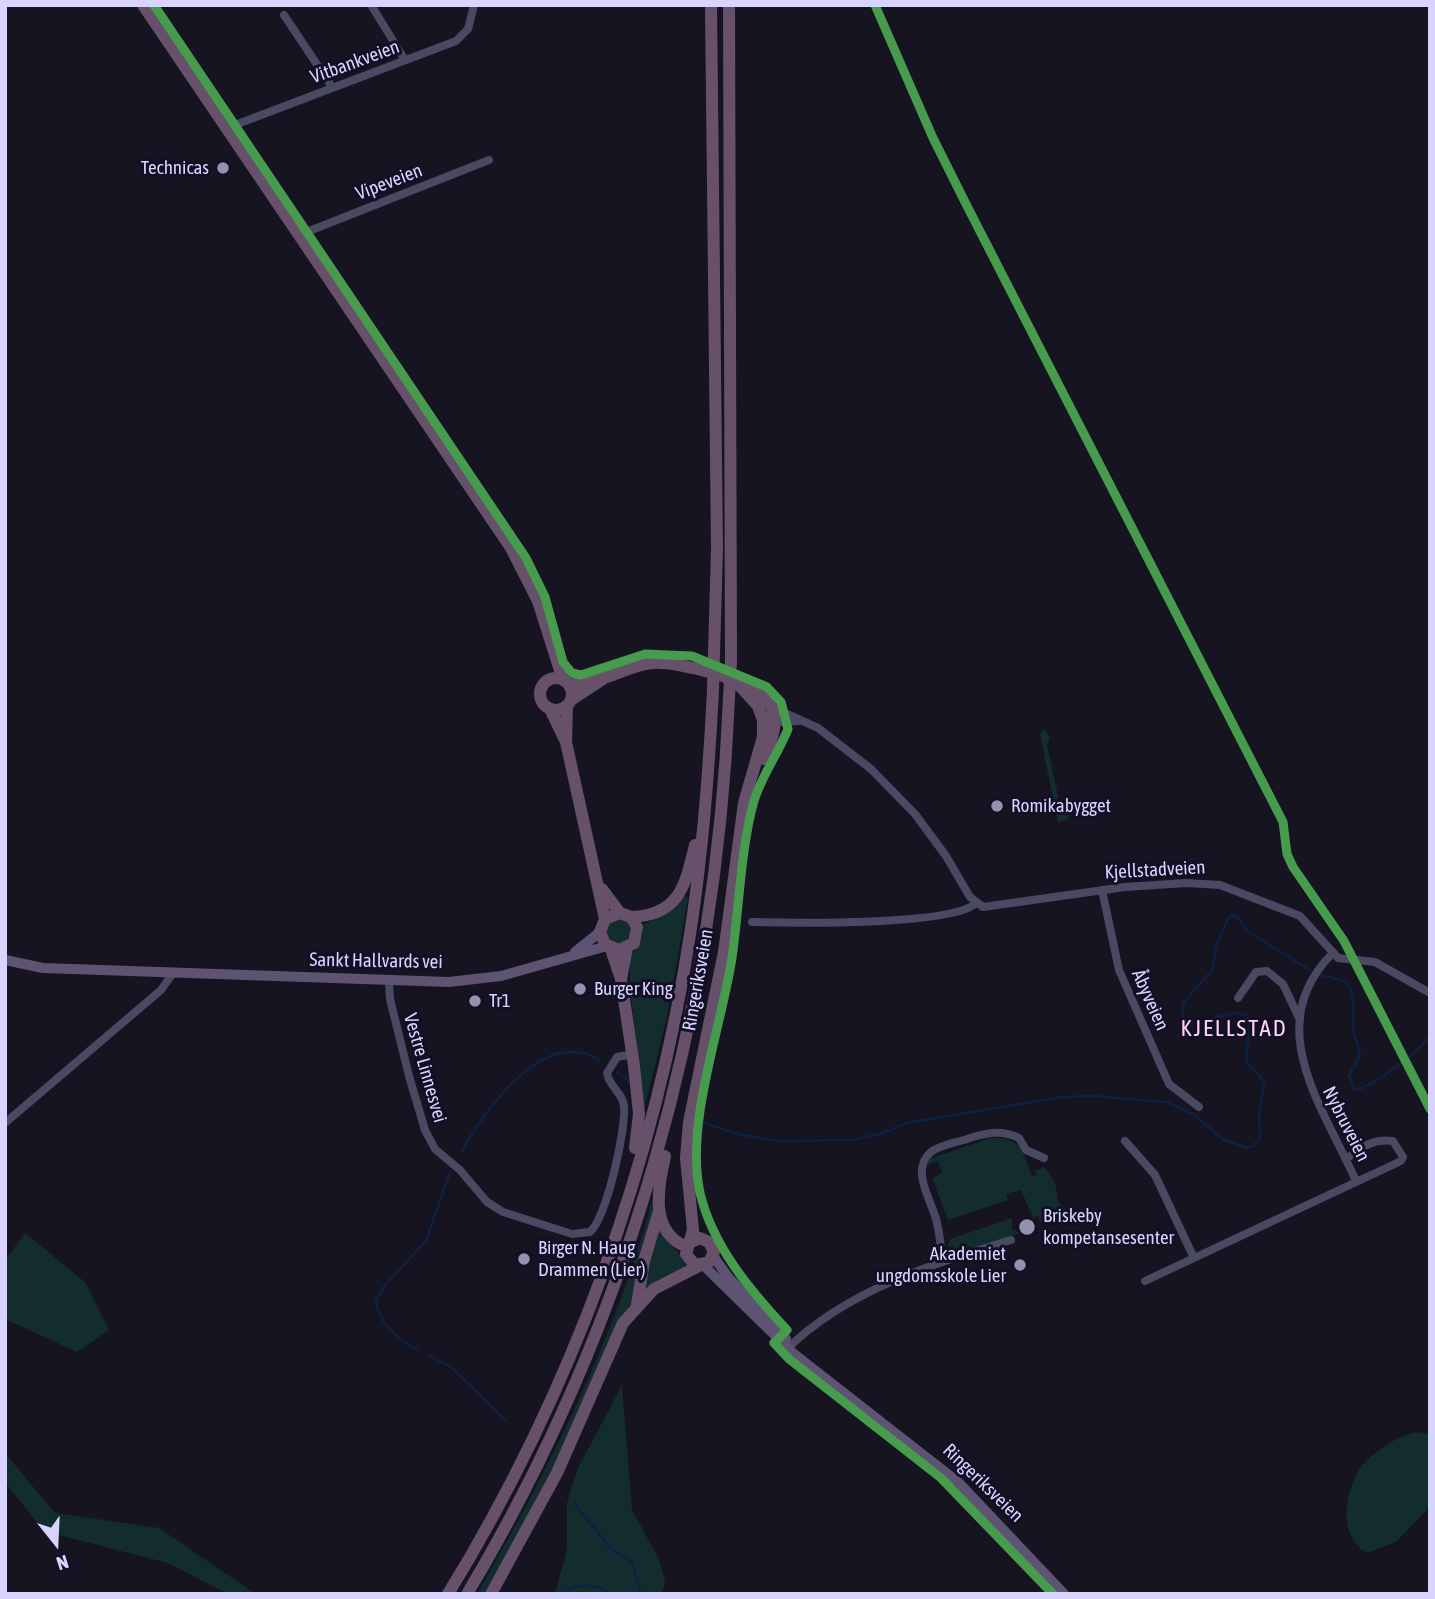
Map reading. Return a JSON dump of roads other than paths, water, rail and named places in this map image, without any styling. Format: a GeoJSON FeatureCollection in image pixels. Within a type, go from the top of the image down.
{"type":"FeatureCollection","features":[{"type":"Feature","properties":{"kind":"highway"},"geometry":{"type":"LineString","coordinates":[[144,5],[511,548],[538,601],[550,646],[566,682],[569,703],[566,742]]}},
{"type":"Feature","properties":{"kind":"highway"},"geometry":{"type":"LineString","coordinates":[[448,1594],[508,1489],[547,1409],[579,1333],[625,1206],[652,1114],[681,990],[695,906],[707,795],[717,536],[711,5]]}},
{"type":"Feature","properties":{"kind":"highway"},"geometry":{"type":"LineString","coordinates":[[467,1594],[527,1486],[584,1365],[635,1229],[674,1094],[709,924],[725,781],[731,662],[729,5]]}},
{"type":"Feature","properties":{"kind":"highway"},"geometry":{"type":"LineString","coordinates":[[550,646],[548,681],[540,695],[566,742],[600,886],[605,919],[600,932],[621,979],[633,1054],[639,1123],[624,1186],[625,1206]]}},
{"type":"Feature","properties":{"kind":"highway"},"geometry":{"type":"LineString","coordinates":[[550,709],[569,703],[605,678],[637,666],[667,663],[699,668],[738,684],[770,719]]}},
{"type":"Feature","properties":{"kind":"highway"},"geometry":{"type":"LineString","coordinates":[[548,681],[605,678]]}},
{"type":"Feature","properties":{"kind":"highway","name":"Ringeriksveien"},"geometry":{"type":"LineString","coordinates":[[689,1244],[689,1122],[719,982],[744,803],[770,719]]}},
{"type":"Feature","properties":{"kind":"highway"},"geometry":{"type":"LineString","coordinates":[[605,919],[660,913],[676,899],[688,872],[700,810],[707,795]]}},
{"type":"Feature","properties":{"kind":"highway"},"geometry":{"type":"LineString","coordinates":[[600,886],[638,932],[636,940],[627,948],[621,979]]}},
{"type":"Feature","properties":{"kind":"highway"},"geometry":{"type":"LineString","coordinates":[[609,947],[627,948]]}},
{"type":"Feature","properties":{"kind":"highway"},"geometry":{"type":"LineString","coordinates":[[637,1306],[643,1267],[659,1210],[660,1181],[675,1121],[674,1094]]}},
{"type":"Feature","properties":{"kind":"highway","name":"Ringeriksveien"},"geometry":{"type":"LineString","coordinates":[[688,1184],[705,1239]]}},
{"type":"Feature","properties":{"kind":"highway"},"geometry":{"type":"LineString","coordinates":[[491,1594],[557,1473],[616,1336],[637,1306],[660,1286],[701,1266],[713,1256],[713,1248],[705,1239],[689,1244],[667,1234],[659,1210]]}},
{"type":"Feature","properties":{"kind":"highway"},"geometry":{"type":"LineString","coordinates":[[689,1244],[687,1258],[701,1266]]}},
{"type":"Feature","properties":{"kind":"main road","name":"Sankt Hallvards vei"},"geometry":{"type":"LineString","coordinates":[[573,954],[600,932]]}},
{"type":"Feature","properties":{"kind":"main road","name":"Sankt Hallvards vei"},"geometry":{"type":"LineString","coordinates":[[5,960],[43,968],[389,981],[490,978],[573,954],[609,947]]}},
{"type":"Feature","properties":{"kind":"main road","name":"Ringeriksveien"},"geometry":{"type":"LineString","coordinates":[[713,1256],[727,1277],[789,1347]]}},
{"type":"Feature","properties":{"kind":"main road","name":"Ringeriksveien"},"geometry":{"type":"LineString","coordinates":[[701,1266],[801,1358],[959,1483],[1064,1594]]}},
{"type":"Feature","properties":{"kind":"street"},"geometry":{"type":"LineString","coordinates":[[371,5],[405,60]]}},
{"type":"Feature","properties":{"kind":"street","name":"Vitbankveien"},"geometry":{"type":"LineString","coordinates":[[227,128],[460,38],[471,23],[474,5]]}},
{"type":"Feature","properties":{"kind":"street"},"geometry":{"type":"LineString","coordinates":[[284,15],[332,87]]}},
{"type":"Feature","properties":{"kind":"street","name":"Vipeveien"},"geometry":{"type":"LineString","coordinates":[[299,235],[489,160]]}},
{"type":"Feature","properties":{"kind":"street"},"geometry":{"type":"LineString","coordinates":[[770,719],[798,721],[823,731],[896,793],[932,836],[976,903]]}},
{"type":"Feature","properties":{"kind":"street","name":"Kjellstadveien"},"geometry":{"type":"LineString","coordinates":[[752,922],[804,924],[878,920],[962,911],[976,903],[995,907],[1102,890],[1186,883],[1230,887],[1300,916],[1333,953]]}},
{"type":"Feature","properties":{"kind":"street","name":"Åbyveien"},"geometry":{"type":"LineString","coordinates":[[1102,890],[1119,970],[1169,1084],[1199,1107]]}},
{"type":"Feature","properties":{"kind":"street"},"geometry":{"type":"LineString","coordinates":[[1333,953],[1341,959],[1375,962],[1430,993]]}},
{"type":"Feature","properties":{"kind":"street","name":"Nybruveien"},"geometry":{"type":"LineString","coordinates":[[1145,1281],[1356,1181],[1307,1080],[1300,1020],[1312,980],[1333,953]]}},
{"type":"Feature","properties":{"kind":"street"},"geometry":{"type":"LineString","coordinates":[[1238,998],[1256,972],[1267,971],[1283,984],[1300,1020]]}},
{"type":"Feature","properties":{"kind":"street"},"geometry":{"type":"LineString","coordinates":[[5,1122],[161,990],[173,973]]}},
{"type":"Feature","properties":{"kind":"street","name":"Vestre Linnesvei"},"geometry":{"type":"LineString","coordinates":[[389,981],[392,1010],[430,1141],[493,1207],[572,1234],[590,1232],[604,1210],[614,1174],[623,1122],[623,1102],[608,1081],[610,1066],[617,1057],[633,1054]]}},
{"type":"Feature","properties":{"kind":"street"},"geometry":{"type":"LineString","coordinates":[[943,1261],[937,1222],[922,1178],[923,1162],[929,1154],[937,1148],[988,1132],[1002,1132],[1019,1138],[1027,1150],[1044,1158]]}},
{"type":"Feature","properties":{"kind":"street"},"geometry":{"type":"LineString","coordinates":[[1346,1159],[1370,1142],[1379,1140],[1393,1141],[1401,1154],[1401,1161],[1356,1181]]}},
{"type":"Feature","properties":{"kind":"street"},"geometry":{"type":"LineString","coordinates":[[1125,1141],[1155,1175],[1194,1258]]}},
{"type":"Feature","properties":{"kind":"street"},"geometry":{"type":"LineString","coordinates":[[789,1347],[825,1318],[867,1294],[943,1261],[1011,1240]]}},
{"type":"Feature","properties":{"kind":"waterway"},"geometry":{"type":"LineString","coordinates":[[704,1123],[738,1134],[777,1141],[851,1140],[880,1134],[907,1123],[1061,1097],[1095,1096],[1166,1102],[1193,1114],[1224,1140],[1246,1148],[1253,1146],[1260,1138],[1259,1113],[1265,1083],[1246,1061],[1250,1019],[1248,1015],[1235,1013],[1190,1023],[1183,1019],[1183,1003],[1212,970],[1216,947],[1228,918],[1236,915],[1247,931],[1310,970]]}},
{"type":"Feature","properties":{"kind":"waterway"},"geometry":{"type":"LineString","coordinates":[[1321,975],[1346,981],[1352,994],[1354,1033],[1360,1056],[1349,1075],[1355,1090],[1372,1083],[1395,1067],[1417,1050],[1430,1035]]}},
{"type":"Feature","properties":{"kind":"waterway"},"geometry":{"type":"LineString","coordinates":[[462,1151],[501,1095],[538,1062],[558,1054],[579,1052],[600,1061]]}},
{"type":"Feature","properties":{"kind":"waterway"},"geometry":{"type":"LineString","coordinates":[[617,1072],[629,1081]]}},
{"type":"Feature","properties":{"kind":"waterway"},"geometry":{"type":"LineString","coordinates":[[417,1350],[396,1336],[385,1323],[376,1300],[385,1285],[426,1241],[449,1175]]}},
{"type":"Feature","properties":{"kind":"waterway"},"geometry":{"type":"LineString","coordinates":[[428,1355],[451,1367],[505,1420]]}},
{"type":"Feature","properties":{"kind":"waterway"},"geometry":{"type":"LineString","coordinates":[[574,1503],[611,1549],[632,1562],[641,1594]]}},
{"type":"Feature","properties":{"kind":"waterway"},"geometry":{"type":"LineString","coordinates":[[565,1594],[580,1586],[599,1588],[609,1594]]}},
{"type":"Feature","properties":{"kind":"place","name":"Technicas"},"geometry":{"type":"Point","coordinates":[223,168]}},
{"type":"Feature","properties":{"kind":"place","name":"Romikabygget"},"geometry":{"type":"Point","coordinates":[997,806]}},
{"type":"Feature","properties":{"kind":"place","name":"Burger King"},"geometry":{"type":"Point","coordinates":[580,989]}},
{"type":"Feature","properties":{"kind":"place","name":"Tr1"},"geometry":{"type":"Point","coordinates":[475,1001]}},
{"type":"Feature","properties":{"kind":"place","name":"Briskeby kompetansesenter"},"geometry":{"type":"Point","coordinates":[1027,1227]}},
{"type":"Feature","properties":{"kind":"place","name":"Birger N. Haug Drammen (Lier)"},"geometry":{"type":"Point","coordinates":[524,1259]}},
{"type":"Feature","properties":{"kind":"place","name":"Akademiet ungdomsskole Lier"},"geometry":{"type":"Point","coordinates":[1020,1265]}},
{"type":"Feature","properties":{"kind":"district","name":"KJELLSTAD"},"geometry":{"type":"Point","coordinates":[1234,1029]}}]}
